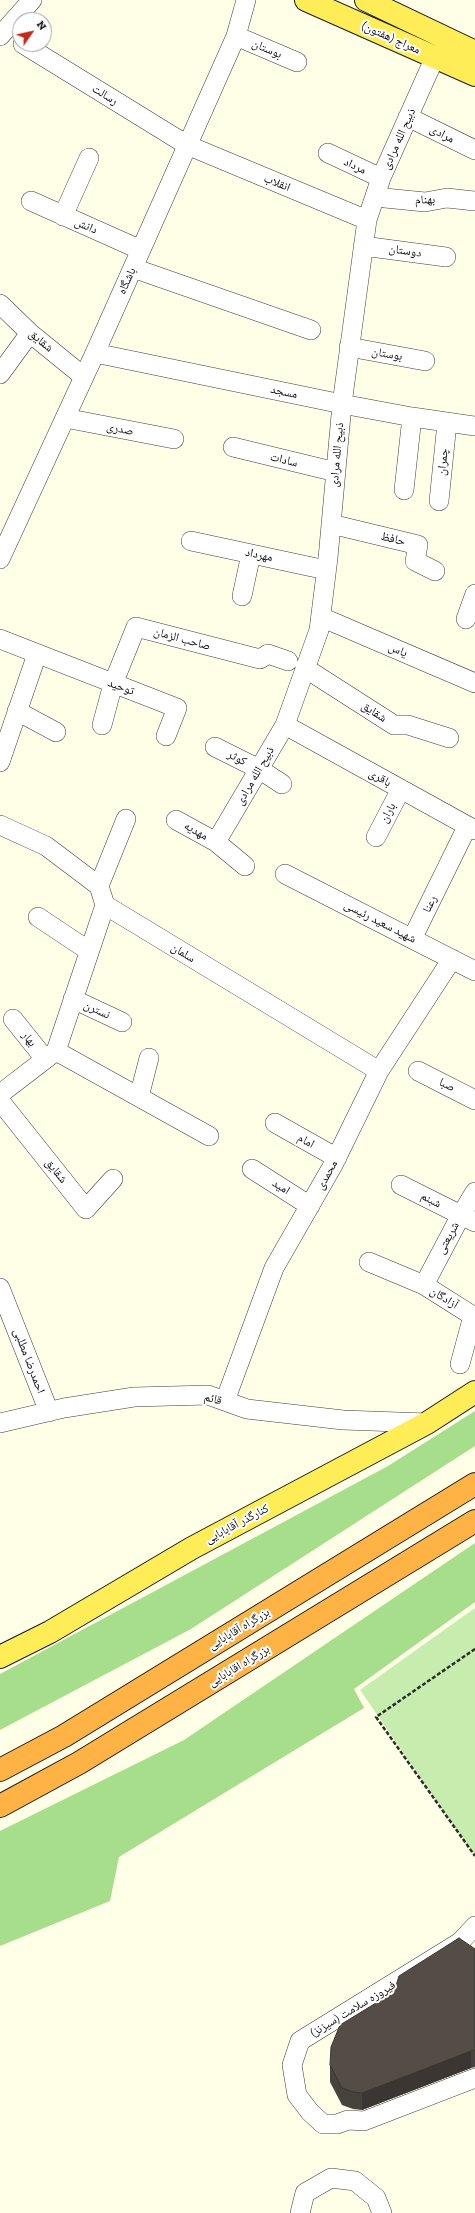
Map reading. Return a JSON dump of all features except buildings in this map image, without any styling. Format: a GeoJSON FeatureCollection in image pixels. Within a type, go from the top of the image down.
{"type":"FeatureCollection","features":[{"type":"Feature","properties":{"kind":"highway","name":"بزرگراه آقابابایی"},"geometry":{"type":"LineString","coordinates":[[0,1770],[64,1736],[475,1484]]}},
{"type":"Feature","properties":{"kind":"highway","name":"بزرگراه اقابابایی"},"geometry":{"type":"LineString","coordinates":[[0,1806],[79,1763],[475,1521]]}},
{"type":"Feature","properties":{"kind":"main road","name":"معراج (هفتون)"},"geometry":{"type":"LineString","coordinates":[[306,0],[475,75]]}},
{"type":"Feature","properties":{"kind":"main road","name":"معراج (هفتون)"},"geometry":{"type":"LineString","coordinates":[[366,0],[474,50]]}},
{"type":"Feature","properties":{"kind":"main road","name":"کنارگذر آقابابایی"},"geometry":{"type":"LineString","coordinates":[[0,1657],[50,1632],[192,1548],[427,1423],[475,1392]]}},
{"type":"Feature","properties":{"kind":"street"},"geometry":{"type":"LineString","coordinates":[[12,38],[1,33],[32,0]]}},
{"type":"Feature","properties":{"kind":"street","name":"باشگاه"},"geometry":{"type":"LineString","coordinates":[[0,560],[95,353],[236,36],[246,0]]}},
{"type":"Feature","properties":{"kind":"street","name":"بوستان"},"geometry":{"type":"LineString","coordinates":[[236,36],[297,62]]}},
{"type":"Feature","properties":{"kind":"street","name":"رسالت"},"geometry":{"type":"LineString","coordinates":[[36,52],[187,145]]}},
{"type":"Feature","properties":{"kind":"street","name":"ذبیح الله مرادی"},"geometry":{"type":"LineString","coordinates":[[216,842],[285,725],[319,630],[331,524],[342,404],[363,246],[368,220],[381,178],[435,57]]}},
{"type":"Feature","properties":{"kind":"street","name":"مرادی"},"geometry":{"type":"LineString","coordinates":[[408,117],[475,150]]}},
{"type":"Feature","properties":{"kind":"street","name":"انقلاب"},"geometry":{"type":"LineString","coordinates":[[187,145],[368,220]]}},
{"type":"Feature","properties":{"kind":"street","name":"مرداد"},"geometry":{"type":"LineString","coordinates":[[328,153],[381,178]]}},
{"type":"Feature","properties":{"kind":"street"},"geometry":{"type":"LineString","coordinates":[[63,216],[89,158]]}},
{"type":"Feature","properties":{"kind":"street","name":"بهنام"},"geometry":{"type":"LineString","coordinates":[[375,197],[425,202],[447,198],[475,201]]}},
{"type":"Feature","properties":{"kind":"street","name":"دانش"},"geometry":{"type":"LineString","coordinates":[[31,201],[141,250]]}},
{"type":"Feature","properties":{"kind":"street","name":"دوستان"},"geometry":{"type":"LineString","coordinates":[[363,246],[446,257]]}},
{"type":"Feature","properties":{"kind":"street"},"geometry":{"type":"LineString","coordinates":[[133,268],[311,330]]}},
{"type":"Feature","properties":{"kind":"street","name":"شقایق"},"geometry":{"type":"LineString","coordinates":[[0,304],[30,333],[84,377]]}},
{"type":"Feature","properties":{"kind":"street"},"geometry":{"type":"LineString","coordinates":[[0,374],[30,333]]}},
{"type":"Feature","properties":{"kind":"street","name":"بوستان"},"geometry":{"type":"LineString","coordinates":[[349,347],[425,361]]}},
{"type":"Feature","properties":{"kind":"street","name":"مسجد"},"geometry":{"type":"LineString","coordinates":[[95,353],[342,404],[447,423],[475,426]]}},
{"type":"Feature","properties":{"kind":"street"},"geometry":{"type":"LineString","coordinates":[[404,490],[412,417]]}},
{"type":"Feature","properties":{"kind":"street","name":"صدری"},"geometry":{"type":"LineString","coordinates":[[65,418],[174,439]]}},
{"type":"Feature","properties":{"kind":"street","name":"چمران"},"geometry":{"type":"LineString","coordinates":[[439,501],[447,423]]}},
{"type":"Feature","properties":{"kind":"street","name":"سادات"},"geometry":{"type":"LineString","coordinates":[[233,447],[336,472]]}},
{"type":"Feature","properties":{"kind":"street","name":"حافظ"},"geometry":{"type":"LineString","coordinates":[[331,524],[418,545],[415,561],[434,571]]}},
{"type":"Feature","properties":{"kind":"street","name":"مهرداد"},"geometry":{"type":"LineString","coordinates":[[191,541],[326,570]]}},
{"type":"Feature","properties":{"kind":"street"},"geometry":{"type":"LineString","coordinates":[[242,596],[251,554]]}},
{"type":"Feature","properties":{"kind":"street"},"geometry":{"type":"LineString","coordinates":[[466,620],[475,594]]}},
{"type":"Feature","properties":{"kind":"street","name":"یاس"},"geometry":{"type":"LineString","coordinates":[[321,616],[475,684]]}},
{"type":"Feature","properties":{"kind":"street","name":"صاحب الزمان"},"geometry":{"type":"LineString","coordinates":[[113,684],[136,626],[260,659],[268,654],[288,661]]}},
{"type":"Feature","properties":{"kind":"street","name":"توحید"},"geometry":{"type":"LineString","coordinates":[[0,639],[178,708],[166,736]]}},
{"type":"Feature","properties":{"kind":"street"},"geometry":{"type":"LineString","coordinates":[[0,762],[37,654]]}},
{"type":"Feature","properties":{"kind":"street","name":"شقایق"},"geometry":{"type":"LineString","coordinates":[[305,668],[394,725],[408,725],[449,738]]}},
{"type":"Feature","properties":{"kind":"street"},"geometry":{"type":"LineString","coordinates":[[102,725],[113,684]]}},
{"type":"Feature","properties":{"kind":"street"},"geometry":{"type":"LineString","coordinates":[[18,711],[56,732]]}},
{"type":"Feature","properties":{"kind":"street","name":"باقری"},"geometry":{"type":"LineString","coordinates":[[285,725],[471,828]]}},
{"type":"Feature","properties":{"kind":"street","name":"کوثر"},"geometry":{"type":"LineString","coordinates":[[215,747],[259,769],[282,784]]}},
{"type":"Feature","properties":{"kind":"street","name":"باران"},"geometry":{"type":"LineString","coordinates":[[376,837],[400,789]]}},
{"type":"Feature","properties":{"kind":"street"},"geometry":{"type":"LineString","coordinates":[[99,886],[126,819]]}},
{"type":"Feature","properties":{"kind":"street","name":"مهدیه"},"geometry":{"type":"LineString","coordinates":[[176,820],[216,842],[245,866]]}},
{"type":"Feature","properties":{"kind":"street"},"geometry":{"type":"LineString","coordinates":[[0,825],[46,846],[99,886],[105,906],[73,999],[51,1055],[0,1094]]}},
{"type":"Feature","properties":{"kind":"street","name":"رعنا"},"geometry":{"type":"LineString","coordinates":[[412,939],[447,868],[471,828]]}},
{"type":"Feature","properties":{"kind":"street","name":"شهید سعید رئیسی"},"geometry":{"type":"LineString","coordinates":[[285,874],[475,971]]}},
{"type":"Feature","properties":{"kind":"street","name":"سلمان"},"geometry":{"type":"LineString","coordinates":[[105,906],[379,1071]]}},
{"type":"Feature","properties":{"kind":"street"},"geometry":{"type":"LineString","coordinates":[[38,917],[89,951]]}},
{"type":"Feature","properties":{"kind":"street","name":"محمدی"},"geometry":{"type":"LineString","coordinates":[[225,1401],[274,1268],[337,1158],[379,1071],[452,959]]}},
{"type":"Feature","properties":{"kind":"street","name":"نسترن"},"geometry":{"type":"LineString","coordinates":[[73,999],[122,1022]]}},
{"type":"Feature","properties":{"kind":"street","name":"بهار"},"geometry":{"type":"LineString","coordinates":[[13,1019],[51,1055]]}},
{"type":"Feature","properties":{"kind":"street"},"geometry":{"type":"LineString","coordinates":[[51,1055],[138,1097],[209,1136]]}},
{"type":"Feature","properties":{"kind":"street"},"geometry":{"type":"LineString","coordinates":[[138,1097],[149,1058]]}},
{"type":"Feature","properties":{"kind":"street","name":"صبا"},"geometry":{"type":"LineString","coordinates":[[418,1071],[475,1100]]}},
{"type":"Feature","properties":{"kind":"street","name":"شقایق"},"geometry":{"type":"LineString","coordinates":[[0,1101],[86,1209],[114,1179]]}},
{"type":"Feature","properties":{"kind":"street","name":"امام"},"geometry":{"type":"LineString","coordinates":[[275,1123],[337,1158]]}},
{"type":"Feature","properties":{"kind":"street","name":"امید"},"geometry":{"type":"LineString","coordinates":[[252,1169],[310,1206]]}},
{"type":"Feature","properties":{"kind":"street","name":"شبنم"},"geometry":{"type":"LineString","coordinates":[[401,1185],[468,1219]]}},
{"type":"Feature","properties":{"kind":"street","name":"شریعتی"},"geometry":{"type":"LineString","coordinates":[[424,1285],[468,1219],[475,1192]]}},
{"type":"Feature","properties":{"kind":"street","name":"آزادگان"},"geometry":{"type":"LineString","coordinates":[[369,1262],[424,1285],[473,1316],[460,1364]]}},
{"type":"Feature","properties":{"kind":"street","name":"احمدرضا مطلبی"},"geometry":{"type":"LineString","coordinates":[[0,1288],[49,1412]]}},
{"type":"Feature","properties":{"kind":"street","name":"قائم"},"geometry":{"type":"LineString","coordinates":[[1,1421],[134,1397],[208,1395],[247,1409],[335,1419],[427,1423]]}},
{"type":"Feature","properties":{"kind":"street","name":"فیروزه سلامت (سیزنز)"},"geometry":{"type":"LineString","coordinates":[[475,1926],[460,1942],[300,2041],[292,2065],[297,2095],[310,2112],[323,2124],[337,2124],[348,2120],[364,2120],[475,2078]]}},
{"type":"Feature","properties":{"kind":"street"},"geometry":{"type":"LineString","coordinates":[[460,1942],[475,1954]]}},
{"type":"Feature","properties":{"kind":"street"},"geometry":{"type":"LineString","coordinates":[[300,2213],[305,2193],[331,2178],[355,2181],[376,2198],[382,2213]]}},
{"type":"Feature","properties":{"kind":"path"},"geometry":{"type":"LineString","coordinates":[[475,1649],[376,1717],[475,1856]]}},
{"type":"Feature","properties":{"kind":"green space"},"geometry":{"type":"Polygon","coordinates":[[[475,1411],[475,1446],[191,1629],[0,1730],[0,1674],[388,1466],[475,1411]]]}},
{"type":"Feature","properties":{"kind":"green space"},"geometry":{"type":"Polygon","coordinates":[[[475,1543],[475,1602],[354,1689],[364,1708],[119,1857],[110,1901],[0,1946],[0,1831],[184,1740],[475,1543]]]}},
{"type":"Feature","properties":{"kind":"green space"},"geometry":{"type":"Polygon","coordinates":[[[475,1608],[475,1856],[360,1690],[475,1608]]]}}]}
